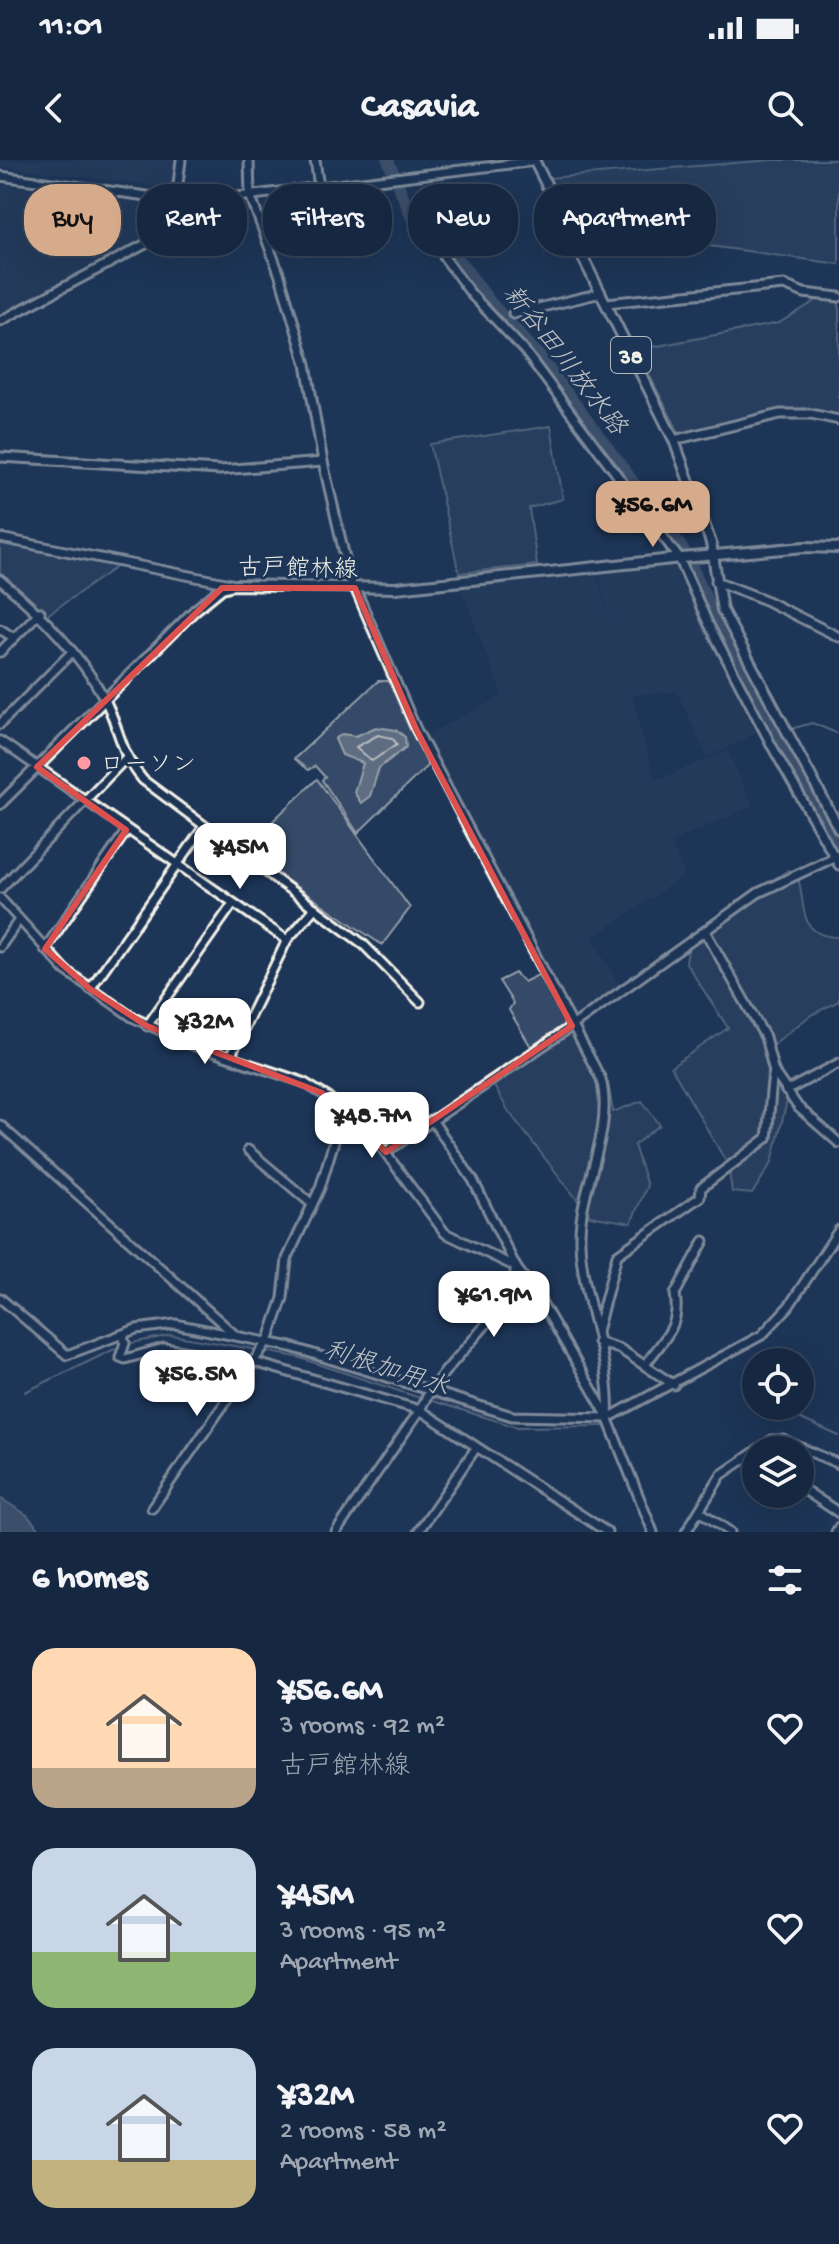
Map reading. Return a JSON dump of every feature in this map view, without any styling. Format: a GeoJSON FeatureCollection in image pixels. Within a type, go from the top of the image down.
{"type":"FeatureCollection","features":[{"type":"Feature","properties":{"kind":"main road","name":"38"},"geometry":{"type":"LineString","coordinates":[[534,161],[674,440],[713,555],[719,601],[730,628],[839,829]]}},
{"type":"Feature","properties":{"kind":"main road"},"geometry":{"type":"LineString","coordinates":[[713,555],[805,547],[839,548]]}},
{"type":"Feature","properties":{"kind":"main road","name":"古戸館林線"},"geometry":{"type":"LineString","coordinates":[[0,804],[195,610],[222,588],[233,585],[415,586],[713,555]]}},
{"type":"Feature","properties":{"kind":"street"},"geometry":{"type":"LineString","coordinates":[[178,184],[181,160]]}},
{"type":"Feature","properties":{"kind":"street"},"geometry":{"type":"LineString","coordinates":[[249,160],[250,195],[280,276],[303,355],[323,462],[353,588],[416,729],[604,1093],[604,1117],[582,1214],[580,1240],[608,1418]]}},
{"type":"Feature","properties":{"kind":"street"},"geometry":{"type":"LineString","coordinates":[[315,160],[319,184]]}},
{"type":"Feature","properties":{"kind":"street"},"geometry":{"type":"LineString","coordinates":[[344,184],[534,161]]}},
{"type":"Feature","properties":{"kind":"street"},"geometry":{"type":"LineString","coordinates":[[0,176],[137,195]]}},
{"type":"Feature","properties":{"kind":"street"},"geometry":{"type":"LineString","coordinates":[[247,195],[263,193]]}},
{"type":"Feature","properties":{"kind":"street"},"geometry":{"type":"LineString","coordinates":[[0,321],[137,249]]}},
{"type":"Feature","properties":{"kind":"street"},"geometry":{"type":"LineString","coordinates":[[386,1152],[572,1026],[758,893],[837,858],[723,651],[680,558],[524,350],[472,295],[444,257]]}},
{"type":"Feature","properties":{"kind":"street"},"geometry":{"type":"LineString","coordinates":[[606,303],[784,285],[804,293],[839,297]]}},
{"type":"Feature","properties":{"kind":"street"},"geometry":{"type":"LineString","coordinates":[[513,314],[601,293]]}},
{"type":"Feature","properties":{"kind":"street"},"geometry":{"type":"LineString","coordinates":[[674,440],[780,414],[811,414],[839,420]]}},
{"type":"Feature","properties":{"kind":"street"},"geometry":{"type":"LineString","coordinates":[[0,457],[220,470],[323,462]]}},
{"type":"Feature","properties":{"kind":"street"},"geometry":{"type":"LineString","coordinates":[[0,538],[233,585]]}},
{"type":"Feature","properties":{"kind":"street"},"geometry":{"type":"LineString","coordinates":[[0,580],[40,612],[105,700],[125,759],[143,780],[203,828],[363,944],[420,1002]]}},
{"type":"Feature","properties":{"kind":"street"},"geometry":{"type":"LineString","coordinates":[[716,581],[763,599],[839,637]]}},
{"type":"Feature","properties":{"kind":"street"},"geometry":{"type":"LineString","coordinates":[[0,652],[40,612]]}},
{"type":"Feature","properties":{"kind":"street"},"geometry":{"type":"LineString","coordinates":[[0,629],[14,638]]}},
{"type":"Feature","properties":{"kind":"street"},"geometry":{"type":"LineString","coordinates":[[0,724],[71,653]]}},
{"type":"Feature","properties":{"kind":"street"},"geometry":{"type":"LineString","coordinates":[[0,741],[232,905],[287,940]]}},
{"type":"Feature","properties":{"kind":"street"},"geometry":{"type":"LineString","coordinates":[[0,889],[125,759]]}},
{"type":"Feature","properties":{"kind":"street"},"geometry":{"type":"LineString","coordinates":[[90,989],[203,828]]}},
{"type":"Feature","properties":{"kind":"street"},"geometry":{"type":"LineString","coordinates":[[45,949],[127,830]]}},
{"type":"Feature","properties":{"kind":"street"},"geometry":{"type":"LineString","coordinates":[[0,898],[45,949],[90,989],[147,1026],[303,1082],[344,1108],[386,1152],[445,1233],[516,1267]]}},
{"type":"Feature","properties":{"kind":"street"},"geometry":{"type":"LineString","coordinates":[[147,1026],[232,905]]}},
{"type":"Feature","properties":{"kind":"street"},"geometry":{"type":"LineString","coordinates":[[230,1057],[287,940],[315,908]]}},
{"type":"Feature","properties":{"kind":"street"},"geometry":{"type":"LineString","coordinates":[[0,947],[19,920]]}},
{"type":"Feature","properties":{"kind":"street"},"geometry":{"type":"LineString","coordinates":[[705,931],[765,1037],[774,1072],[786,1091],[798,1107],[839,1143]]}},
{"type":"Feature","properties":{"kind":"street"},"geometry":{"type":"LineString","coordinates":[[786,1091],[839,1063]]}},
{"type":"Feature","properties":{"kind":"street"},"geometry":{"type":"LineString","coordinates":[[596,1333],[617,1255],[700,1197],[701,1188],[764,1142],[773,1102],[769,1081],[774,1072]]}},
{"type":"Feature","properties":{"kind":"street"},"geometry":{"type":"LineString","coordinates":[[152,1508],[266,1343],[283,1298],[287,1259],[312,1204],[344,1108]]}},
{"type":"Feature","properties":{"kind":"street"},"geometry":{"type":"LineString","coordinates":[[432,1120],[473,1180],[516,1267],[547,1310],[608,1418],[653,1532]]}},
{"type":"Feature","properties":{"kind":"street"},"geometry":{"type":"LineString","coordinates":[[0,1125],[235,1336]]}},
{"type":"Feature","properties":{"kind":"street"},"geometry":{"type":"LineString","coordinates":[[248,1150],[312,1204]]}},
{"type":"Feature","properties":{"kind":"street"},"geometry":{"type":"LineString","coordinates":[[123,1335],[125,1343],[120,1357],[125,1359],[164,1348],[254,1362],[512,1416],[608,1418],[750,1343],[770,1327],[789,1306],[839,1230]]}},
{"type":"Feature","properties":{"kind":"street"},"geometry":{"type":"LineString","coordinates":[[645,1365],[677,1319],[675,1294],[704,1241]]}},
{"type":"Feature","properties":{"kind":"street"},"geometry":{"type":"LineString","coordinates":[[336,1532],[424,1400],[488,1322],[508,1290],[516,1267]]}},
{"type":"Feature","properties":{"kind":"street"},"geometry":{"type":"LineString","coordinates":[[0,1298],[67,1355],[164,1324],[291,1347],[424,1400],[476,1448],[607,1532]]}},
{"type":"Feature","properties":{"kind":"street"},"geometry":{"type":"LineString","coordinates":[[598,1342],[620,1349],[674,1385]]}},
{"type":"Feature","properties":{"kind":"street"},"geometry":{"type":"LineString","coordinates":[[686,1532],[721,1475],[772,1440],[783,1440],[839,1464]]}},
{"type":"Feature","properties":{"kind":"street"},"geometry":{"type":"LineString","coordinates":[[418,1532],[476,1448]]}},
{"type":"Feature","properties":{"kind":"street"},"geometry":{"type":"LineString","coordinates":[[814,1496],[839,1513]]}},
{"type":"Feature","properties":{"kind":"street"},"geometry":{"type":"LineString","coordinates":[[701,1512],[730,1532]]}},
{"type":"Feature","properties":{"kind":"highlighted area"},"geometry":{"type":"Polygon","coordinates":[[[222,588],[355,588],[416,729],[572,1026],[386,1152],[322,1093],[147,1026],[90,989],[45,949],[126,830],[37,767],[222,588]]]}},
{"type":"Feature","properties":{"kind":"shaded area"},"geometry":{"type":"Polygon","coordinates":[[[0,160],[177,160],[174,184],[138,184],[0,166],[0,160]]]}},
{"type":"Feature","properties":{"kind":"shaded area"},"geometry":{"type":"Polygon","coordinates":[[[772,160],[839,160],[839,264],[716,247],[716,184],[550,184],[546,178],[772,160]]]}},
{"type":"Feature","properties":{"kind":"shaded area"},"geometry":{"type":"Polygon","coordinates":[[[0,185],[24,188],[24,256],[112,256],[0,316],[0,185]]]}},
{"type":"Feature","properties":{"kind":"shaded area"},"geometry":{"type":"Polygon","coordinates":[[[121,199],[137,201],[137,243],[121,251],[121,199]]]}},
{"type":"Feature","properties":{"kind":"shaded area"},"geometry":{"type":"Polygon","coordinates":[[[817,300],[839,301],[839,418],[774,416],[682,438],[641,359],[647,348],[779,323],[817,300]]]}},
{"type":"Feature","properties":{"kind":"shaded area"},"geometry":{"type":"Polygon","coordinates":[[[551,426],[563,499],[529,508],[537,565],[459,573],[430,444],[551,426]]]}},
{"type":"Feature","properties":{"kind":"shaded area"},"geometry":{"type":"Polygon","coordinates":[[[0,540],[118,566],[47,615],[0,576],[0,540]]]}},
{"type":"Feature","properties":{"kind":"shaded area"},"geometry":{"type":"Polygon","coordinates":[[[679,563],[760,731],[707,758],[677,692],[632,695],[655,780],[728,751],[753,806],[671,842],[685,875],[593,938],[620,987],[579,1016],[569,1014],[424,736],[502,696],[461,588],[596,573],[612,624],[597,570],[679,563]]]}},
{"type":"Feature","properties":{"kind":"shaded area"},"geometry":{"type":"Polygon","coordinates":[[[378,681],[389,681],[428,765],[358,833],[322,780],[325,777],[315,766],[308,770],[294,759],[378,681]]]}},
{"type":"Feature","properties":{"kind":"shaded area"},"geometry":{"type":"Polygon","coordinates":[[[317,779],[410,908],[382,945],[248,854],[260,833],[317,779]]]}},
{"type":"Feature","properties":{"kind":"shaded area"},"geometry":{"type":"Polygon","coordinates":[[[788,870],[796,872],[809,924],[815,931],[839,937],[839,1001],[811,1015],[771,1046],[789,1093],[772,1162],[752,1194],[732,1192],[728,1165],[671,1067],[728,1028],[686,963],[690,935],[788,870]]]}},
{"type":"Feature","properties":{"kind":"shaded area"},"geometry":{"type":"Polygon","coordinates":[[[544,972],[608,1082],[613,1112],[642,1101],[660,1125],[634,1145],[647,1186],[631,1223],[590,1216],[509,1112],[491,1081],[537,1057],[509,1010],[513,1003],[499,981],[515,973],[524,982],[544,972]]]}},
{"type":"Feature","properties":{"kind":"water"},"geometry":{"type":"Polygon","coordinates":[[[376,727],[396,730],[405,737],[406,747],[379,768],[370,796],[361,803],[354,792],[363,763],[342,755],[335,739],[342,734],[356,736],[376,727]]]}},
{"type":"Feature","properties":{"kind":"water"},"geometry":{"type":"Polygon","coordinates":[[[0,1498],[27,1515],[42,1532],[0,1532],[0,1498]]]}},
{"type":"Feature","properties":{"kind":"waterway","name":"新谷田川放水路"},"geometry":{"type":"LineString","coordinates":[[388,160],[412,218],[448,245],[491,303],[537,353],[678,542],[777,740],[839,847]]}},
{"type":"Feature","properties":{"kind":"waterway"},"geometry":{"type":"LineString","coordinates":[[791,729],[812,723],[839,734]]}},
{"type":"Feature","properties":{"kind":"waterway","name":"利根加用水"},"geometry":{"type":"LineString","coordinates":[[127,1344],[171,1335],[258,1350]]}},
{"type":"Feature","properties":{"kind":"waterway","name":"利根加用水"},"geometry":{"type":"LineString","coordinates":[[25,1392],[121,1346]]}},
{"type":"Feature","properties":{"kind":"waterway","name":"利根加用水"},"geometry":{"type":"LineString","coordinates":[[264,1351],[297,1357],[423,1399]]}},
{"type":"Feature","properties":{"kind":"waterway","name":"利根加用水"},"geometry":{"type":"LineString","coordinates":[[429,1400],[517,1427],[606,1426]]}},
{"type":"Feature","properties":{"kind":"waterway","name":"利根加用水"},"geometry":{"type":"LineString","coordinates":[[803,1420],[839,1436]]}},
{"type":"Feature","properties":{"kind":"place","name":"ローソン"},"geometry":{"type":"Point","coordinates":[84,763]}}]}
